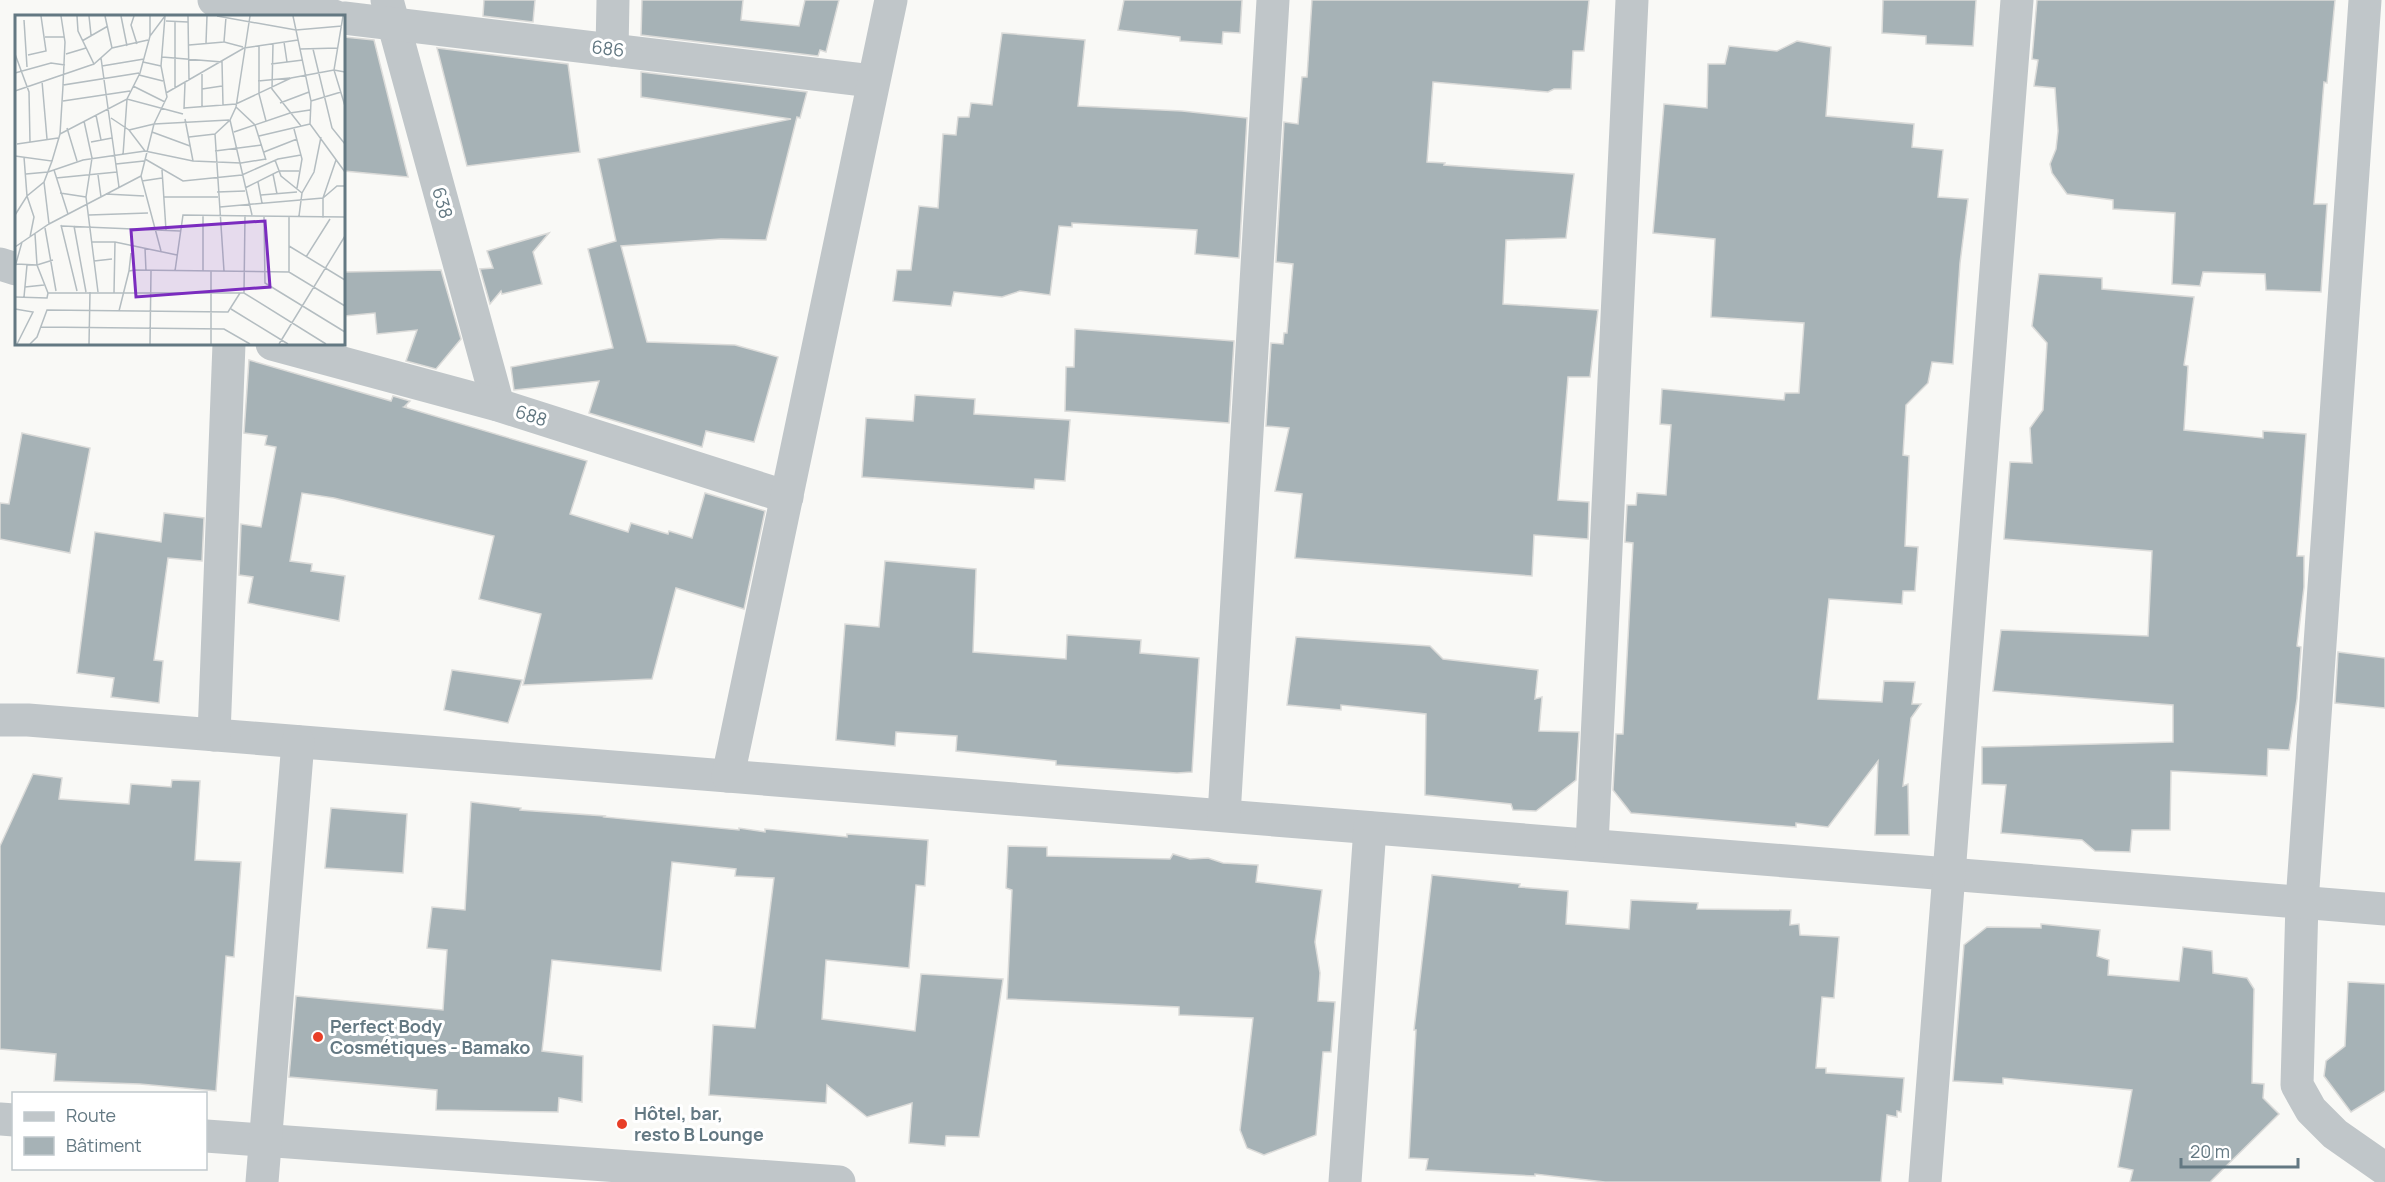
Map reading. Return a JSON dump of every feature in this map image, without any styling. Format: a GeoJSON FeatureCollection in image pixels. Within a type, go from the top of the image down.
{"type":"FeatureCollection","features":[{"type":"Feature","properties":{"kind":"street"},"geometry":{"type":"LineString","coordinates":[[214,0],[326,15]]}},
{"type":"Feature","properties":{"kind":"street"},"geometry":{"type":"LineString","coordinates":[[612,50],[613,0]]}},
{"type":"Feature","properties":{"kind":"street"},"geometry":{"type":"LineString","coordinates":[[728,776],[872,81],[891,0]]}},
{"type":"Feature","properties":{"kind":"street"},"geometry":{"type":"LineString","coordinates":[[1224,816],[1273,0]]}},
{"type":"Feature","properties":{"kind":"street"},"geometry":{"type":"LineString","coordinates":[[1592,845],[1632,0]]}},
{"type":"Feature","properties":{"kind":"street"},"geometry":{"type":"LineString","coordinates":[[1924,1182],[2017,0]]}},
{"type":"Feature","properties":{"kind":"street"},"geometry":{"type":"LineString","coordinates":[[2365,0],[2302,902],[2297,1085],[2311,1110],[2335,1134],[2385,1169]]}},
{"type":"Feature","properties":{"kind":"street","name":"686"},"geometry":{"type":"LineString","coordinates":[[345,18],[389,12],[612,50],[872,81]]}},
{"type":"Feature","properties":{"kind":"street","name":"638"},"geometry":{"type":"LineString","coordinates":[[389,12],[498,405]]}},
{"type":"Feature","properties":{"kind":"street"},"geometry":{"type":"LineString","coordinates":[[0,264],[15,269]]}},
{"type":"Feature","properties":{"kind":"street"},"geometry":{"type":"LineString","coordinates":[[214,735],[229,345]]}},
{"type":"Feature","properties":{"kind":"street","name":"688"},"geometry":{"type":"LineString","coordinates":[[276,345],[498,405],[787,497]]}},
{"type":"Feature","properties":{"kind":"street"},"geometry":{"type":"LineString","coordinates":[[0,720],[28,720],[2385,909]]}},
{"type":"Feature","properties":{"kind":"street"},"geometry":{"type":"LineString","coordinates":[[262,1182],[298,742]]}},
{"type":"Feature","properties":{"kind":"street"},"geometry":{"type":"LineString","coordinates":[[1345,1182],[1370,828]]}},
{"type":"Feature","properties":{"kind":"street"},"geometry":{"type":"LineString","coordinates":[[207,1136],[839,1182]]}},
{"type":"Feature","properties":{"kind":"building"},"geometry":{"type":"Polygon","coordinates":[[[484,0],[535,0],[533,22],[483,16],[484,0]]]}},
{"type":"Feature","properties":{"kind":"building"},"geometry":{"type":"Polygon","coordinates":[[[642,0],[743,0],[741,20],[799,26],[805,0],[839,0],[826,52],[820,50],[818,56],[641,35],[642,0]]]}},
{"type":"Feature","properties":{"kind":"building"},"geometry":{"type":"Polygon","coordinates":[[[1124,0],[1242,0],[1240,33],[1223,32],[1222,44],[1180,41],[1180,37],[1118,30],[1124,0]]]}},
{"type":"Feature","properties":{"kind":"building"},"geometry":{"type":"Polygon","coordinates":[[[1312,0],[1589,0],[1584,51],[1573,51],[1571,89],[1554,89],[1548,92],[1433,82],[1427,162],[1574,174],[1566,238],[1506,240],[1503,304],[1598,310],[1590,377],[1568,377],[1558,500],[1589,502],[1588,539],[1534,535],[1532,576],[1295,558],[1302,494],[1275,491],[1289,428],[1266,426],[1271,343],[1283,344],[1284,333],[1287,333],[1293,264],[1276,262],[1284,122],[1298,124],[1302,77],[1307,77],[1312,0]]]}},
{"type":"Feature","properties":{"kind":"building"},"geometry":{"type":"Polygon","coordinates":[[[1883,0],[1976,0],[1973,46],[1926,44],[1926,36],[1882,33],[1883,0]]]}},
{"type":"Feature","properties":{"kind":"building"},"geometry":{"type":"Polygon","coordinates":[[[2037,0],[2335,0],[2327,83],[2324,82],[2314,204],[2327,204],[2321,292],[2266,290],[2265,274],[2203,272],[2200,286],[2172,284],[2175,213],[2113,209],[2113,200],[2067,194],[2052,173],[2050,164],[2056,149],[2058,131],[2055,88],[2034,86],[2038,60],[2032,59],[2037,0]]]}},
{"type":"Feature","properties":{"kind":"building"},"geometry":{"type":"Polygon","coordinates":[[[1002,33],[1085,40],[1078,106],[1182,111],[1247,118],[1239,258],[1195,254],[1197,230],[1072,223],[1072,227],[1059,226],[1050,295],[1020,291],[1002,297],[954,292],[951,306],[893,301],[897,270],[911,270],[919,206],[938,208],[943,134],[956,135],[958,117],[969,117],[971,103],[992,105],[1002,33]]]}},
{"type":"Feature","properties":{"kind":"building"},"geometry":{"type":"Polygon","coordinates":[[[345,37],[374,40],[408,177],[345,171],[345,37]]]}},
{"type":"Feature","properties":{"kind":"building"},"geometry":{"type":"Polygon","coordinates":[[[1797,41],[1831,47],[1826,116],[1914,124],[1912,147],[1943,150],[1938,197],[1968,199],[1960,263],[1953,364],[1932,362],[1928,383],[1906,405],[1903,455],[1909,456],[1905,546],[1918,547],[1915,591],[1903,591],[1902,604],[1829,599],[1818,699],[1882,702],[1884,681],[1915,682],[1912,704],[1921,704],[1911,718],[1903,786],[1908,784],[1909,835],[1875,835],[1878,761],[1828,827],[1796,823],[1796,827],[1631,813],[1613,790],[1616,734],[1623,734],[1633,543],[1625,542],[1627,505],[1636,505],[1637,493],[1666,495],[1671,425],[1660,424],[1662,389],[1784,400],[1785,393],[1799,393],[1804,323],[1711,317],[1715,239],[1653,233],[1664,104],[1707,108],[1708,64],[1725,64],[1729,46],[1777,51],[1797,41]]]}},
{"type":"Feature","properties":{"kind":"building"},"geometry":{"type":"Polygon","coordinates":[[[437,48],[568,64],[580,152],[467,166],[437,48]]]}},
{"type":"Feature","properties":{"kind":"building"},"geometry":{"type":"Polygon","coordinates":[[[641,72],[807,92],[800,118],[797,117],[766,240],[721,239],[621,246],[647,342],[735,345],[778,357],[754,442],[706,431],[702,447],[589,413],[599,381],[514,390],[511,367],[613,348],[588,249],[616,241],[598,159],[791,119],[641,97],[641,72]]]}},
{"type":"Feature","properties":{"kind":"building"},"geometry":{"type":"Polygon","coordinates":[[[549,233],[533,252],[542,284],[502,294],[501,291],[490,304],[480,269],[493,268],[487,251],[549,233]]]}},
{"type":"Feature","properties":{"kind":"building"},"geometry":{"type":"Polygon","coordinates":[[[441,270],[461,339],[436,369],[406,361],[417,330],[377,334],[375,313],[345,316],[345,272],[441,270]]]}},
{"type":"Feature","properties":{"kind":"building"},"geometry":{"type":"Polygon","coordinates":[[[2039,274],[2102,278],[2102,289],[2194,297],[2184,365],[2188,366],[2184,430],[2263,438],[2263,431],[2306,434],[2297,556],[2304,556],[2304,587],[2297,646],[2301,647],[2297,699],[2289,750],[2268,749],[2267,776],[2171,771],[2170,830],[2132,830],[2130,852],[2095,851],[2082,840],[2001,833],[2006,785],[1982,784],[1982,747],[2173,742],[2173,705],[1993,691],[2001,630],[2148,636],[2152,551],[2004,539],[2010,462],[2032,463],[2030,428],[2043,410],[2047,343],[2032,326],[2039,274]]]}},
{"type":"Feature","properties":{"kind":"building"},"geometry":{"type":"Polygon","coordinates":[[[1075,329],[1234,341],[1229,423],[1065,411],[1066,367],[1074,367],[1075,329]]]}},
{"type":"Feature","properties":{"kind":"building"},"geometry":{"type":"Polygon","coordinates":[[[249,360],[391,401],[393,396],[410,401],[404,407],[587,461],[570,514],[628,532],[631,523],[668,534],[669,531],[692,538],[705,493],[765,511],[744,609],[676,588],[652,679],[523,685],[541,614],[479,599],[494,536],[334,498],[302,493],[290,561],[312,564],[311,571],[345,576],[339,621],[248,603],[253,577],[239,575],[241,524],[261,527],[276,447],[265,445],[267,436],[244,433],[249,360]]]}},
{"type":"Feature","properties":{"kind":"building"},"geometry":{"type":"Polygon","coordinates":[[[915,395],[975,399],[974,414],[1070,420],[1065,481],[1035,479],[1034,489],[862,477],[866,418],[913,421],[915,395]]]}},
{"type":"Feature","properties":{"kind":"building"},"geometry":{"type":"Polygon","coordinates":[[[22,433],[90,448],[70,553],[0,539],[0,503],[9,504],[22,433]]]}},
{"type":"Feature","properties":{"kind":"building"},"geometry":{"type":"Polygon","coordinates":[[[164,513],[204,518],[202,561],[168,558],[154,660],[163,661],[159,703],[111,697],[114,678],[77,673],[95,532],[161,542],[164,513]]]}},
{"type":"Feature","properties":{"kind":"building"},"geometry":{"type":"Polygon","coordinates":[[[885,561],[976,569],[973,652],[1066,659],[1067,635],[1141,640],[1140,653],[1199,658],[1192,772],[1056,765],[1056,761],[956,751],[957,736],[896,732],[895,746],[836,740],[845,624],[879,627],[885,561]]]}},
{"type":"Feature","properties":{"kind":"building"},"geometry":{"type":"Polygon","coordinates":[[[1296,637],[1430,646],[1443,659],[1538,670],[1535,699],[1542,697],[1539,731],[1579,732],[1576,780],[1536,811],[1513,810],[1511,804],[1425,795],[1426,714],[1341,705],[1341,710],[1287,705],[1296,637]]]}},
{"type":"Feature","properties":{"kind":"building"},"geometry":{"type":"Polygon","coordinates":[[[2338,652],[2385,658],[2385,708],[2335,703],[2338,652]]]}},
{"type":"Feature","properties":{"kind":"building"},"geometry":{"type":"Polygon","coordinates":[[[452,670],[522,680],[508,723],[444,710],[452,670]]]}},
{"type":"Feature","properties":{"kind":"building"},"geometry":{"type":"Polygon","coordinates":[[[33,774],[62,778],[59,799],[129,804],[131,784],[171,787],[172,780],[200,781],[195,860],[241,862],[234,957],[226,956],[216,1091],[140,1084],[54,1081],[56,1054],[0,1049],[0,846],[33,774]]]}},
{"type":"Feature","properties":{"kind":"building"},"geometry":{"type":"Polygon","coordinates":[[[471,802],[521,808],[520,810],[739,830],[739,828],[765,832],[765,829],[847,837],[847,834],[928,840],[925,886],[916,885],[909,968],[826,960],[822,1019],[915,1031],[921,974],[1003,979],[979,1137],[946,1136],[945,1146],[909,1143],[912,1103],[867,1117],[827,1085],[826,1103],[709,1095],[713,1025],[755,1028],[774,878],[735,876],[736,869],[672,862],[661,971],[552,960],[542,1051],[583,1056],[582,1102],[559,1098],[558,1112],[436,1110],[437,1090],[289,1077],[296,996],[443,1010],[447,950],[427,948],[432,907],[465,910],[471,802]]]}},
{"type":"Feature","properties":{"kind":"building"},"geometry":{"type":"Polygon","coordinates":[[[331,808],[407,814],[403,873],[325,868],[331,808]]]}},
{"type":"Feature","properties":{"kind":"building"},"geometry":{"type":"Polygon","coordinates":[[[1008,846],[1047,847],[1047,856],[1170,859],[1173,854],[1190,859],[1208,858],[1223,863],[1258,865],[1256,882],[1322,890],[1315,942],[1320,973],[1318,1001],[1335,1002],[1331,1052],[1323,1052],[1316,1135],[1264,1155],[1247,1148],[1240,1130],[1253,1018],[1179,1015],[1179,1007],[1007,999],[1012,890],[1006,888],[1008,846]]]}},
{"type":"Feature","properties":{"kind":"building"},"geometry":{"type":"Polygon","coordinates":[[[1432,875],[1568,891],[1566,924],[1629,929],[1631,900],[1698,903],[1697,909],[1791,910],[1790,925],[1799,924],[1800,935],[1839,937],[1834,998],[1822,997],[1816,1068],[1826,1068],[1826,1073],[1904,1078],[1901,1112],[1897,1111],[1897,1117],[1887,1115],[1881,1182],[1605,1182],[1535,1174],[1535,1176],[1426,1170],[1428,1159],[1409,1158],[1416,1030],[1414,1030],[1432,875]]]}},
{"type":"Feature","properties":{"kind":"building"},"geometry":{"type":"Polygon","coordinates":[[[2041,924],[2100,930],[2097,956],[2109,960],[2108,975],[2179,981],[2183,947],[2212,951],[2213,973],[2247,978],[2254,989],[2252,1083],[2264,1084],[2263,1098],[2279,1114],[2210,1182],[2130,1182],[2133,1170],[2118,1167],[2132,1090],[2003,1078],[2003,1084],[1953,1081],[1964,945],[1987,927],[2041,928],[2041,924]]]}},
{"type":"Feature","properties":{"kind":"building"},"geometry":{"type":"Polygon","coordinates":[[[2348,982],[2385,984],[2385,1091],[2351,1112],[2324,1076],[2326,1061],[2345,1046],[2348,982]]]}},
{"type":"Feature","properties":{"kind":"place","name":"Perfect Body Cosmétiques - Bamako"},"geometry":{"type":"Point","coordinates":[318,1037]}},
{"type":"Feature","properties":{"kind":"place","name":"Hôtel, bar, resto B Lounge"},"geometry":{"type":"Point","coordinates":[622,1124]}}]}
